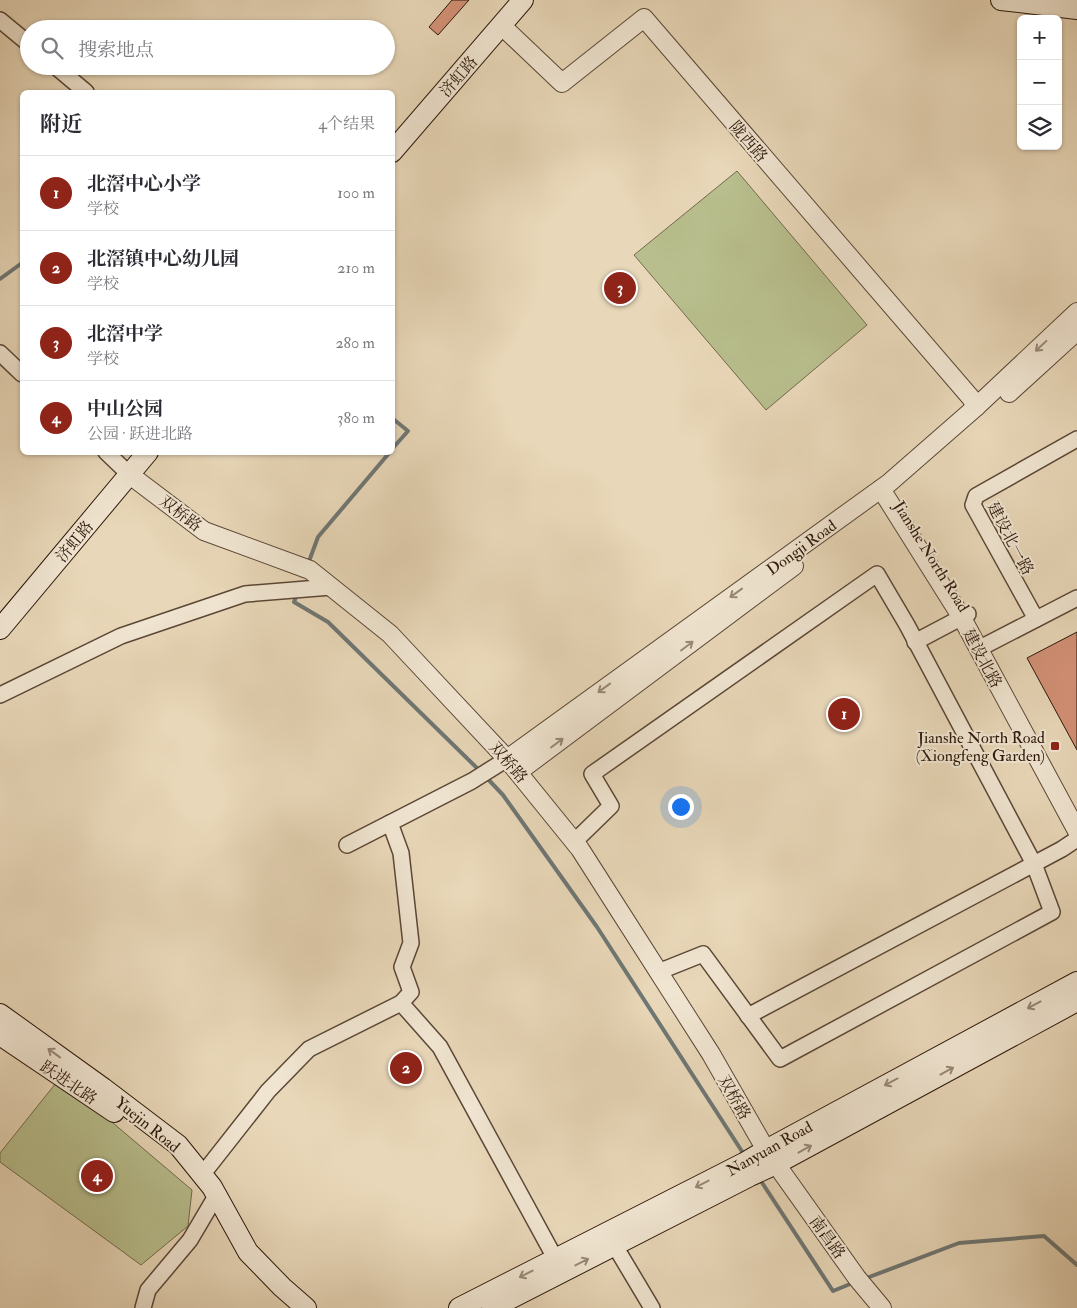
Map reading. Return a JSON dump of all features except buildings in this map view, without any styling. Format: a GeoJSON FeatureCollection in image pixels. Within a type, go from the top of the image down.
{"type":"FeatureCollection","features":[{"type":"Feature","properties":{"kind":"main road","name":"济虹路"},"geometry":{"type":"LineString","coordinates":[[395,138],[512,0]]}},
{"type":"Feature","properties":{"kind":"main road","name":"济虹路"},"geometry":{"type":"LineString","coordinates":[[395,149],[523,0]]}},
{"type":"Feature","properties":{"kind":"main road"},"geometry":{"type":"LineString","coordinates":[[1001,0],[1077,9]]}},
{"type":"Feature","properties":{"kind":"main road"},"geometry":{"type":"LineString","coordinates":[[1070,0],[1077,1]]}},
{"type":"Feature","properties":{"kind":"main road","name":"济虹路"},"geometry":{"type":"LineString","coordinates":[[0,628],[146,455]]}},
{"type":"Feature","properties":{"kind":"main road","name":"Nanyuan Road"},"geometry":{"type":"LineString","coordinates":[[492,1308],[750,1176],[771,1157],[1077,982]]}},
{"type":"Feature","properties":{"kind":"main road","name":"Nanyuan Road"},"geometry":{"type":"LineString","coordinates":[[459,1308],[744,1164],[771,1157],[1077,1001]]}},
{"type":"Feature","properties":{"kind":"main road","name":"Yuejin Road"},"geometry":{"type":"LineString","coordinates":[[0,1014],[178,1145],[212,1187],[248,1252],[282,1287],[306,1308]]}},
{"type":"Feature","properties":{"kind":"main road","name":"跃进北路"},"geometry":{"type":"LineString","coordinates":[[0,1035],[167,1148],[213,1201],[238,1256],[291,1308]]}},
{"type":"Feature","properties":{"kind":"street","name":"陇西路"},"geometry":{"type":"LineString","coordinates":[[502,26],[562,83],[644,18],[971,398],[976,407]]}},
{"type":"Feature","properties":{"kind":"street"},"geometry":{"type":"LineString","coordinates":[[0,20],[20,37]]}},
{"type":"Feature","properties":{"kind":"street"},"geometry":{"type":"LineString","coordinates":[[66,75],[84,90]]}},
{"type":"Feature","properties":{"kind":"street","name":"Dongji Road"},"geometry":{"type":"LineString","coordinates":[[888,490],[1077,312]]}},
{"type":"Feature","properties":{"kind":"street","name":"Dongji Road"},"geometry":{"type":"LineString","coordinates":[[512,765],[954,441],[1077,331]]}},
{"type":"Feature","properties":{"kind":"street"},"geometry":{"type":"LineString","coordinates":[[0,354],[20,372]]}},
{"type":"Feature","properties":{"kind":"street","name":"建设北一路"},"geometry":{"type":"LineString","coordinates":[[1036,619],[973,505],[976,496],[1077,439]]}},
{"type":"Feature","properties":{"kind":"street"},"geometry":{"type":"LineString","coordinates":[[109,455],[130,474]]}},
{"type":"Feature","properties":{"kind":"street","name":"双桥路"},"geometry":{"type":"LineString","coordinates":[[130,474],[204,531],[310,570],[390,634],[512,765],[574,842],[711,1054],[771,1157]]}},
{"type":"Feature","properties":{"kind":"street","name":"Jianshe North Road"},"geometry":{"type":"LineString","coordinates":[[888,490],[904,508],[965,616],[986,645],[1077,812]]}},
{"type":"Feature","properties":{"kind":"street"},"geometry":{"type":"LineString","coordinates":[[574,842],[611,806],[592,774],[877,574],[1034,864],[1052,912],[780,1059],[703,954],[658,972]]}},
{"type":"Feature","properties":{"kind":"street"},"geometry":{"type":"LineString","coordinates":[[0,695],[121,636],[245,594],[331,587]]}},
{"type":"Feature","properties":{"kind":"street"},"geometry":{"type":"LineString","coordinates":[[986,645],[1077,598]]}},
{"type":"Feature","properties":{"kind":"street"},"geometry":{"type":"LineString","coordinates":[[915,642],[965,616]]}},
{"type":"Feature","properties":{"kind":"street","name":"建设北路"},"geometry":{"type":"LineString","coordinates":[[965,616],[1077,831]]}},
{"type":"Feature","properties":{"kind":"street"},"geometry":{"type":"LineString","coordinates":[[347,845],[472,781],[512,765]]}},
{"type":"Feature","properties":{"kind":"street"},"geometry":{"type":"LineString","coordinates":[[202,1175],[268,1092],[309,1049],[401,1003],[411,992],[402,967],[411,944],[401,853],[390,823]]}},
{"type":"Feature","properties":{"kind":"street"},"geometry":{"type":"LineString","coordinates":[[748,1016],[1034,864],[1077,839]]}},
{"type":"Feature","properties":{"kind":"street"},"geometry":{"type":"LineString","coordinates":[[401,1003],[440,1047],[555,1258]]}},
{"type":"Feature","properties":{"kind":"street","name":"南昌路"},"geometry":{"type":"LineString","coordinates":[[771,1157],[857,1278],[882,1308]]}},
{"type":"Feature","properties":{"kind":"street"},"geometry":{"type":"LineString","coordinates":[[143,1308],[148,1290],[190,1240],[213,1201]]}},
{"type":"Feature","properties":{"kind":"street"},"geometry":{"type":"LineString","coordinates":[[615,1246],[652,1308]]}},
{"type":"Feature","properties":{"kind":"green space"},"geometry":{"type":"Polygon","coordinates":[[[737,171],[867,325],[766,410],[634,255],[737,171]]]}},
{"type":"Feature","properties":{"kind":"green space"},"geometry":{"type":"Polygon","coordinates":[[[60,1078],[192,1190],[188,1226],[141,1265],[0,1162],[0,1153],[60,1078]]]}},
{"type":"Feature","properties":{"kind":"waterway"},"geometry":{"type":"LineString","coordinates":[[0,279],[20,264]]}},
{"type":"Feature","properties":{"kind":"waterway"},"geometry":{"type":"LineString","coordinates":[[395,420],[408,431],[395,446]]}},
{"type":"Feature","properties":{"kind":"waterway"},"geometry":{"type":"LineString","coordinates":[[308,564],[318,537],[387,455]]}},
{"type":"Feature","properties":{"kind":"waterway"},"geometry":{"type":"LineString","coordinates":[[297,594],[294,602],[328,622],[480,771]]}},
{"type":"Feature","properties":{"kind":"waterway"},"geometry":{"type":"LineString","coordinates":[[485,776],[503,795],[597,927],[745,1156]]}},
{"type":"Feature","properties":{"kind":"waterway"},"geometry":{"type":"LineString","coordinates":[[759,1178],[833,1291],[855,1282]]}},
{"type":"Feature","properties":{"kind":"waterway"},"geometry":{"type":"LineString","coordinates":[[864,1279],[959,1243],[1044,1236],[1077,1265]]}},
{"type":"Feature","properties":{"kind":"place","name":"北滘中学"},"geometry":{"type":"Point","coordinates":[620,288]}},
{"type":"Feature","properties":{"kind":"place","name":"北滘中心小学"},"geometry":{"type":"Point","coordinates":[844,714]}},
{"type":"Feature","properties":{"kind":"place","name":"Jianshe North Road (Xiongfeng Garden)"},"geometry":{"type":"Point","coordinates":[1055,746]}},
{"type":"Feature","properties":{"kind":"place","name":"北滘镇中心幼儿园"},"geometry":{"type":"Point","coordinates":[406,1068]}},
{"type":"Feature","properties":{"kind":"place","name":"中山公园"},"geometry":{"type":"Point","coordinates":[97,1176]}}]}
